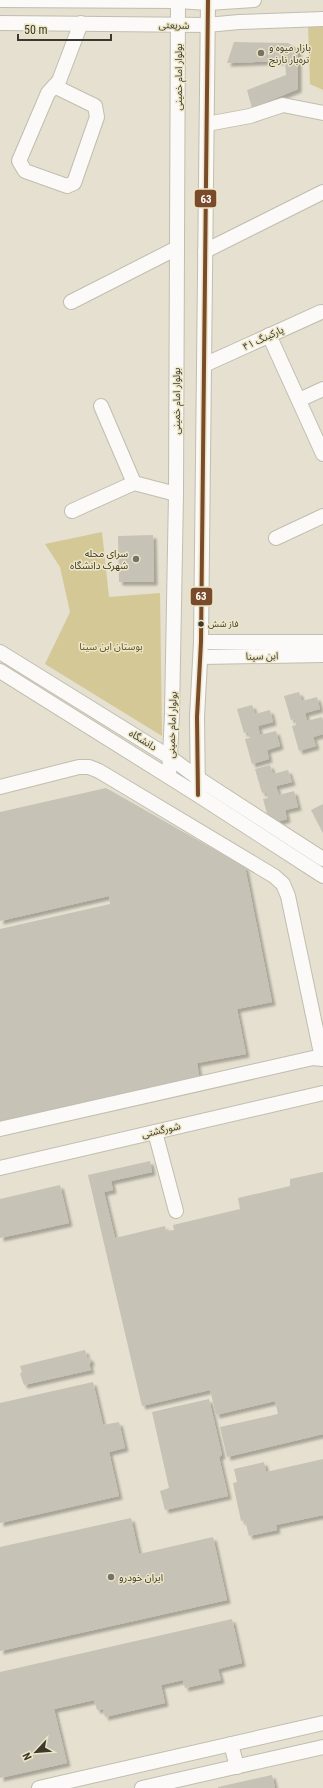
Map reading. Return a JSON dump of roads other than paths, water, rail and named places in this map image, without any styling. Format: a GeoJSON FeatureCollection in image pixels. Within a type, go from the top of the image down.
{"type":"FeatureCollection","features":[{"type":"Feature","properties":{"kind":"street"},"geometry":{"type":"LineString","coordinates":[[0,0],[254,0]]}},
{"type":"Feature","properties":{"kind":"street","name":"بولوار امام خمینی"},"geometry":{"type":"LineString","coordinates":[[169,776],[171,758],[176,494],[178,1]]}},
{"type":"Feature","properties":{"kind":"street"},"geometry":{"type":"LineString","coordinates":[[198,795],[199,779],[197,717],[201,657],[208,1]]}},
{"type":"Feature","properties":{"kind":"street","name":"شریعتی"},"geometry":{"type":"LineString","coordinates":[[0,23],[207,25],[323,20]]}},
{"type":"Feature","properties":{"kind":"street"},"geometry":{"type":"LineString","coordinates":[[54,86],[95,106],[97,117],[74,183],[66,186],[25,171],[19,161],[48,93],[59,80],[81,23]]}},
{"type":"Feature","properties":{"kind":"street"},"geometry":{"type":"LineString","coordinates":[[207,124],[250,116],[282,105],[323,113]]}},
{"type":"Feature","properties":{"kind":"street"},"geometry":{"type":"LineString","coordinates":[[205,251],[323,192]]}},
{"type":"Feature","properties":{"kind":"street"},"geometry":{"type":"LineString","coordinates":[[71,302],[177,248]]}},
{"type":"Feature","properties":{"kind":"street","name":"پارکینگ ۴۱"},"geometry":{"type":"LineString","coordinates":[[204,365],[322,312]]}},
{"type":"Feature","properties":{"kind":"street"},"geometry":{"type":"LineString","coordinates":[[269,335],[323,454]]}},
{"type":"Feature","properties":{"kind":"street"},"geometry":{"type":"LineString","coordinates":[[299,400],[323,389]]}},
{"type":"Feature","properties":{"kind":"street"},"geometry":{"type":"LineString","coordinates":[[101,406],[134,483]]}},
{"type":"Feature","properties":{"kind":"street"},"geometry":{"type":"LineString","coordinates":[[72,511],[134,483],[176,494]]}},
{"type":"Feature","properties":{"kind":"street"},"geometry":{"type":"LineString","coordinates":[[276,538],[323,516]]}},
{"type":"Feature","properties":{"kind":"street","name":"ابن سینا"},"geometry":{"type":"LineString","coordinates":[[201,642],[323,642]]}},
{"type":"Feature","properties":{"kind":"street","name":"دانشگاه"},"geometry":{"type":"LineString","coordinates":[[0,652],[171,758],[199,779],[323,859]]}},
{"type":"Feature","properties":{"kind":"street","name":"ابن سینا"},"geometry":{"type":"LineString","coordinates":[[201,657],[323,655]]}},
{"type":"Feature","properties":{"kind":"street","name":"دانشگاه"},"geometry":{"type":"LineString","coordinates":[[0,671],[169,776],[323,876]]}},
{"type":"Feature","properties":{"kind":"street"},"geometry":{"type":"LineString","coordinates":[[0,787],[79,767],[89,767],[99,771],[274,876],[283,884],[288,896],[322,1058],[313,1058],[0,1128]]}},
{"type":"Feature","properties":{"kind":"street","name":"شورگشتی"},"geometry":{"type":"LineString","coordinates":[[0,1168],[323,1093]]}},
{"type":"Feature","properties":{"kind":"street"},"geometry":{"type":"LineString","coordinates":[[155,1132],[176,1211]]}},
{"type":"Feature","properties":{"kind":"street"},"geometry":{"type":"LineString","coordinates":[[39,1788],[57,1786],[320,1724],[323,1747],[142,1788]]}},
{"type":"Feature","properties":{"kind":"street"},"geometry":{"type":"LineString","coordinates":[[231,1744],[237,1767]]}},
{"type":"Feature","properties":{"kind":"place","name":"بازار میوه و تره‌بار نارنج"},"geometry":{"type":"Point","coordinates":[261,53]}},
{"type":"Feature","properties":{"kind":"place","name":"سرای محله شهرک دانشگاه"},"geometry":{"type":"Point","coordinates":[136,559]}},
{"type":"Feature","properties":{"kind":"place","name":"فاز شش"},"geometry":{"type":"Point","coordinates":[201,624]}},
{"type":"Feature","properties":{"kind":"place","name":"ایران خودرو"},"geometry":{"type":"Point","coordinates":[111,1577]}},
{"type":"Feature","properties":{"kind":"park label","name":"بوستان ابن سینا"},"geometry":{"type":"Point","coordinates":[111,646]}}]}
